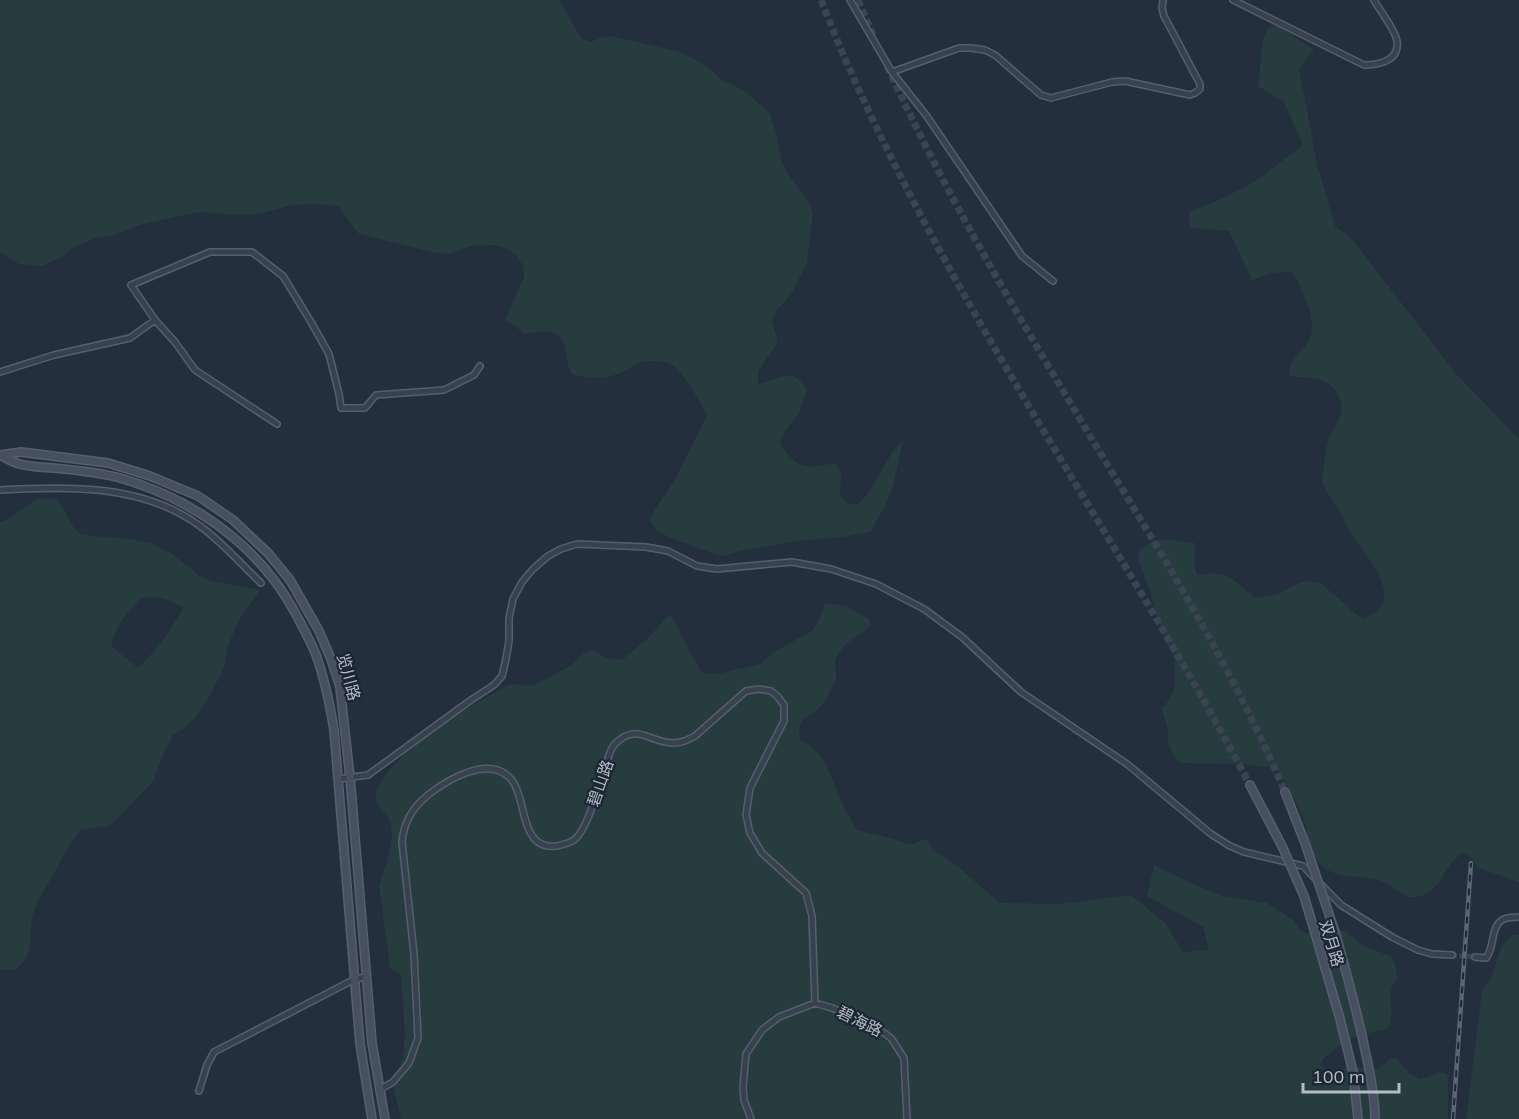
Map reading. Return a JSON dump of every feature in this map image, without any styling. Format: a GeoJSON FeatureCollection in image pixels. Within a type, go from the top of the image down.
{"type":"FeatureCollection","features":[{"type":"Feature","properties":{"kind":"street"},"geometry":{"type":"LineString","coordinates":[[850,0],[892,72],[926,115],[1022,256],[1053,281]]}},
{"type":"Feature","properties":{"kind":"street"},"geometry":{"type":"LineString","coordinates":[[892,72],[958,48],[971,48],[985,50],[995,55],[1034,90],[1051,98],[1125,81],[1190,95],[1200,89],[1200,84],[1164,16],[1163,0]]}},
{"type":"Feature","properties":{"kind":"street"},"geometry":{"type":"LineString","coordinates":[[1233,0],[1364,64],[1375,65],[1391,59],[1398,44],[1393,31],[1374,0]]}},
{"type":"Feature","properties":{"kind":"street"},"geometry":{"type":"LineString","coordinates":[[276,424],[195,370],[175,342],[155,320],[131,285],[210,252],[252,252],[283,276],[311,322],[329,354],[341,408],[365,408],[376,395],[444,390],[474,375],[480,366]]}},
{"type":"Feature","properties":{"kind":"street"},"geometry":{"type":"LineString","coordinates":[[0,372],[54,355],[130,338],[155,320]]}},
{"type":"Feature","properties":{"kind":"street","name":"览川路"},"geometry":{"type":"LineString","coordinates":[[0,455],[21,453],[108,463],[160,480],[198,496],[233,520],[268,553],[290,580],[319,631],[340,687],[350,777],[372,1043],[385,1119]]}},
{"type":"Feature","properties":{"kind":"street","name":"览川路"},"geometry":{"type":"LineString","coordinates":[[0,455],[28,466],[81,471],[120,478],[184,503],[208,518],[257,559],[288,601],[315,653],[325,682],[334,730],[360,1044],[372,1119]]}},
{"type":"Feature","properties":{"kind":"street"},"geometry":{"type":"LineString","coordinates":[[0,490],[76,488],[121,493],[153,502],[200,526],[223,545],[261,583]]}},
{"type":"Feature","properties":{"kind":"street"},"geometry":{"type":"LineString","coordinates":[[338,779],[368,775],[494,685],[502,676],[506,659],[513,599],[533,568],[561,549],[577,544],[646,547],[668,550],[697,566],[717,569],[792,562],[831,569],[876,585],[924,609],[962,637],[1021,692],[1127,764],[1211,834],[1244,852],[1303,866],[1341,906],[1418,950],[1432,954],[1452,955]]}},
{"type":"Feature","properties":{"kind":"street"},"geometry":{"type":"LineString","coordinates":[[273,578],[283,570]]}},
{"type":"Feature","properties":{"kind":"street","name":"碧山路"},"geometry":{"type":"LineString","coordinates":[[380,1090],[393,1082],[409,1063],[418,1038],[414,954],[402,842],[404,827],[412,812],[426,796],[475,769],[502,772],[511,779],[518,793],[526,825],[534,838],[544,845],[559,847],[575,839],[585,825],[613,745],[627,735],[639,733],[671,744],[685,742],[695,736],[746,691],[759,689],[771,691],[784,705],[784,721],[750,788],[746,815],[750,834],[762,853],[806,893],[812,916],[815,1003]]}},
{"type":"Feature","properties":{"kind":"street","name":"双月路"},"geometry":{"type":"LineString","coordinates":[[1250,785],[1282,846],[1304,896],[1316,933],[1353,1072],[1358,1119]]}},
{"type":"Feature","properties":{"kind":"street","name":"双月路"},"geometry":{"type":"LineString","coordinates":[[1285,792],[1335,932],[1357,1013],[1369,1068],[1376,1119]]}},
{"type":"Feature","properties":{"kind":"street"},"geometry":{"type":"LineString","coordinates":[[1475,957],[1486,958],[1491,953],[1495,929],[1500,922],[1519,917]]}},
{"type":"Feature","properties":{"kind":"street"},"geometry":{"type":"LineString","coordinates":[[199,1091],[207,1065],[214,1052],[355,979],[366,977]]}},
{"type":"Feature","properties":{"kind":"street"},"geometry":{"type":"LineString","coordinates":[[751,1119],[744,1100],[746,1054],[762,1030],[778,1017],[815,1003]]}},
{"type":"Feature","properties":{"kind":"street","name":"碧海路"},"geometry":{"type":"LineString","coordinates":[[815,1003],[873,1025],[891,1038],[904,1058],[907,1119]]}},
{"type":"Feature","properties":{"kind":"green space"},"geometry":{"type":"Polygon","coordinates":[[[0,0],[559,0],[581,38],[591,42],[611,36],[680,52],[708,67],[723,81],[744,91],[769,112],[777,135],[782,162],[810,204],[813,214],[807,262],[792,293],[777,310],[772,321],[778,342],[758,371],[758,384],[789,376],[795,377],[807,389],[799,413],[785,431],[780,443],[797,463],[817,466],[836,463],[841,473],[840,495],[847,503],[857,505],[870,490],[890,456],[903,441],[893,486],[870,532],[796,541],[724,556],[658,531],[650,521],[653,512],[673,483],[707,415],[687,381],[669,363],[647,361],[611,376],[598,378],[578,376],[572,374],[564,343],[557,334],[546,331],[523,334],[516,326],[505,320],[524,277],[523,266],[517,256],[508,249],[495,245],[470,246],[450,254],[437,253],[359,234],[338,206],[316,204],[292,205],[259,214],[199,212],[139,225],[115,235],[93,239],[42,266],[19,264],[0,252],[0,0]]]}},
{"type":"Feature","properties":{"kind":"green space"},"geometry":{"type":"Polygon","coordinates":[[[1276,24],[1314,50],[1299,68],[1317,164],[1335,226],[1351,238],[1458,376],[1519,439],[1519,882],[1477,867],[1471,857],[1463,852],[1451,864],[1434,888],[1420,896],[1408,896],[1374,879],[1334,873],[1327,870],[1316,859],[1310,846],[1303,817],[1277,768],[1242,764],[1181,763],[1173,755],[1168,743],[1168,730],[1162,708],[1174,689],[1175,661],[1159,623],[1150,590],[1138,560],[1140,549],[1147,544],[1160,540],[1195,543],[1194,563],[1197,575],[1215,573],[1226,575],[1257,598],[1278,594],[1307,581],[1319,582],[1363,619],[1375,612],[1382,604],[1384,595],[1379,574],[1353,536],[1323,483],[1322,475],[1328,441],[1340,416],[1340,399],[1331,385],[1319,379],[1289,376],[1292,362],[1308,342],[1312,328],[1310,311],[1299,285],[1292,272],[1272,273],[1252,280],[1229,231],[1190,228],[1189,212],[1224,198],[1254,182],[1303,145],[1284,102],[1258,86],[1263,39],[1267,29],[1276,24]]]}},
{"type":"Feature","properties":{"kind":"green space"},"geometry":{"type":"Polygon","coordinates":[[[38,498],[58,499],[74,528],[82,535],[151,543],[172,554],[200,576],[211,581],[260,590],[235,628],[227,650],[224,668],[208,699],[195,718],[173,735],[154,779],[116,820],[108,826],[81,830],[69,847],[37,904],[31,922],[29,950],[23,963],[16,970],[0,970],[0,522],[7,520],[38,498]],[[141,598],[126,615],[115,633],[112,647],[138,668],[163,639],[184,607],[162,598],[141,598]]]}},
{"type":"Feature","properties":{"kind":"green space"},"geometry":{"type":"Polygon","coordinates":[[[825,603],[846,606],[869,619],[871,625],[850,641],[838,655],[835,662],[837,677],[824,703],[805,718],[799,733],[801,741],[816,752],[827,766],[841,801],[857,830],[908,844],[914,844],[923,839],[928,841],[933,850],[956,865],[1000,903],[1060,904],[1131,895],[1165,923],[1183,952],[1209,950],[1203,927],[1147,896],[1154,865],[1223,896],[1267,903],[1294,921],[1305,933],[1347,932],[1363,946],[1392,958],[1396,967],[1397,979],[1391,989],[1391,1020],[1387,1029],[1365,1034],[1346,1042],[1327,1055],[1320,1065],[1328,1071],[1355,1067],[1373,1069],[1379,1068],[1391,1058],[1396,1058],[1410,1074],[1420,1079],[1445,1073],[1448,1077],[1448,1119],[401,1119],[393,1085],[403,1057],[405,1035],[401,975],[390,968],[379,886],[392,836],[390,820],[376,802],[376,792],[386,774],[407,751],[440,724],[508,685],[536,684],[570,666],[592,649],[606,658],[623,659],[649,637],[667,617],[672,615],[701,671],[706,674],[717,674],[760,664],[776,651],[813,630],[825,603]]]}},
{"type":"Feature","properties":{"kind":"green space"},"geometry":{"type":"Polygon","coordinates":[[[1514,935],[1519,935],[1519,1119],[1466,1119],[1482,991],[1492,975],[1502,947],[1514,935]]]}},
{"type":"Feature","properties":{"kind":"tunnel"},"geometry":{"type":"LineString","coordinates":[[821,0],[865,103],[914,203],[968,302],[1140,591],[1250,785]]}},
{"type":"Feature","properties":{"kind":"tunnel"},"geometry":{"type":"LineString","coordinates":[[858,0],[874,37]]}},
{"type":"Feature","properties":{"kind":"tunnel"},"geometry":{"type":"LineString","coordinates":[[887,66],[938,171],[994,273],[1160,552],[1227,670],[1285,792]]}},
{"type":"Feature","properties":{"kind":"tunnel"},"geometry":{"type":"LineString","coordinates":[[1452,955],[1475,957]]}},
{"type":"Feature","properties":{"kind":"railway"},"geometry":{"type":"LineString","coordinates":[[1453,1119],[1471,863]]}}]}
